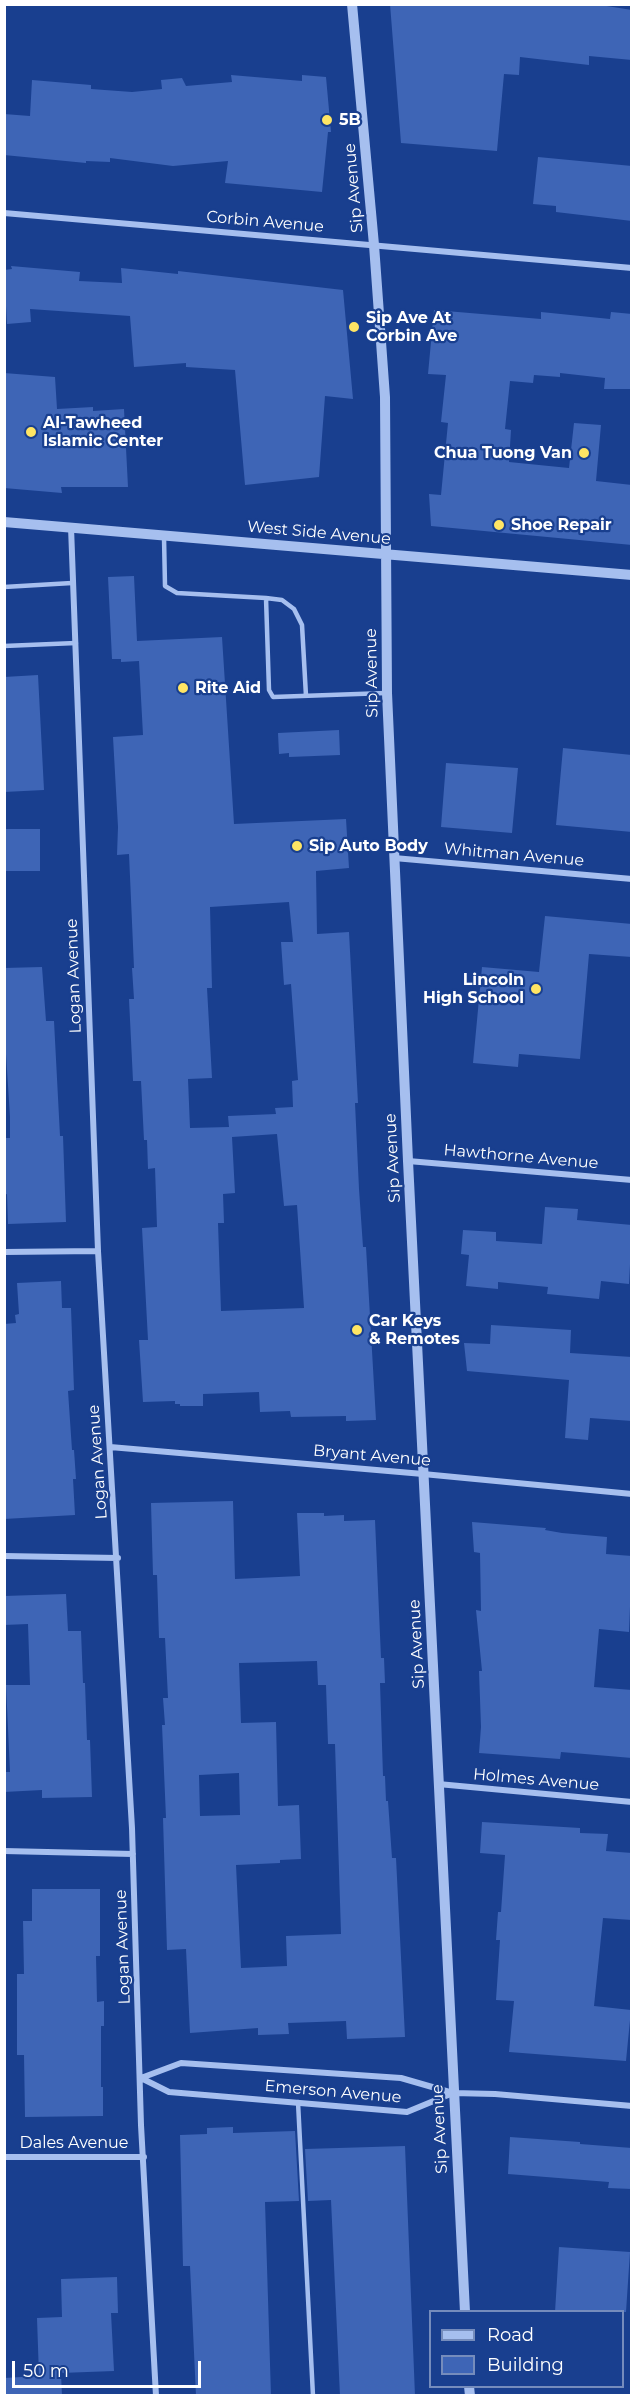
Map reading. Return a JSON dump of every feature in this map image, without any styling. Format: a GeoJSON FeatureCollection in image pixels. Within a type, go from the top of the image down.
{"type":"FeatureCollection","features":[{"type":"Feature","properties":{"kind":"street","name":"Sip Avenue"},"geometry":{"type":"LineString","coordinates":[[352,4],[374,245],[385,398],[387,693],[465,2310]]}},
{"type":"Feature","properties":{"kind":"street","name":"Corbin Avenue"},"geometry":{"type":"LineString","coordinates":[[4,213],[632,268]]}},
{"type":"Feature","properties":{"kind":"street","name":"West Side Avenue"},"geometry":{"type":"LineString","coordinates":[[4,522],[632,575]]}},
{"type":"Feature","properties":{"kind":"street","name":"Logan Avenue"},"geometry":{"type":"LineString","coordinates":[[71,526],[99,1251],[134,1854],[144,2157],[156,2396]]}},
{"type":"Feature","properties":{"kind":"street","name":"Whitman Avenue"},"geometry":{"type":"LineString","coordinates":[[394,858],[632,879]]}},
{"type":"Feature","properties":{"kind":"street","name":"Hawthorne Avenue"},"geometry":{"type":"LineString","coordinates":[[408,1161],[632,1180]]}},
{"type":"Feature","properties":{"kind":"street"},"geometry":{"type":"LineString","coordinates":[[4,1252],[99,1251]]}},
{"type":"Feature","properties":{"kind":"street","name":"Bryant Avenue"},"geometry":{"type":"LineString","coordinates":[[110,1447],[423,1473],[632,1494]]}},
{"type":"Feature","properties":{"kind":"street"},"geometry":{"type":"LineString","coordinates":[[4,1556],[118,1558]]}},
{"type":"Feature","properties":{"kind":"street","name":"Holmes Avenue"},"geometry":{"type":"LineString","coordinates":[[438,1784],[632,1802]]}},
{"type":"Feature","properties":{"kind":"street"},"geometry":{"type":"LineString","coordinates":[[4,1851],[134,1854]]}},
{"type":"Feature","properties":{"kind":"street"},"geometry":{"type":"LineString","coordinates":[[141,2078],[182,2063],[401,2078],[453,2093]]}},
{"type":"Feature","properties":{"kind":"street","name":"Emerson Avenue"},"geometry":{"type":"LineString","coordinates":[[141,2078],[169,2092],[407,2112],[453,2093],[495,2094],[632,2106]]}},
{"type":"Feature","properties":{"kind":"street","name":"Dales Avenue"},"geometry":{"type":"LineString","coordinates":[[4,2157],[144,2157]]}},
{"type":"Feature","properties":{"kind":"lane"},"geometry":{"type":"LineString","coordinates":[[164,535],[165,586],[177,593],[282,600],[294,609],[302,625],[306,696]]}},
{"type":"Feature","properties":{"kind":"lane"},"geometry":{"type":"LineString","coordinates":[[4,587],[72,583]]}},
{"type":"Feature","properties":{"kind":"lane"},"geometry":{"type":"LineString","coordinates":[[266,598],[269,690],[273,697],[387,693]]}},
{"type":"Feature","properties":{"kind":"lane"},"geometry":{"type":"LineString","coordinates":[[4,646],[76,643]]}},
{"type":"Feature","properties":{"kind":"lane"},"geometry":{"type":"LineString","coordinates":[[298,2102],[313,2396]]}},
{"type":"Feature","properties":{"kind":"building"},"geometry":{"type":"Polygon","coordinates":[[[390,4],[594,4],[632,10],[632,60],[589,56],[589,65],[520,57],[519,75],[504,74],[497,151],[401,143],[390,4]]]}},
{"type":"Feature","properties":{"kind":"building"},"geometry":{"type":"Polygon","coordinates":[[[231,75],[302,81],[302,75],[326,77],[331,132],[328,132],[322,192],[225,183],[228,161],[173,166],[110,158],[110,162],[86,161],[86,163],[4,155],[4,114],[30,116],[32,80],[91,85],[91,89],[132,92],[162,89],[161,80],[182,78],[186,86],[232,82],[231,75]]]}},
{"type":"Feature","properties":{"kind":"building"},"geometry":{"type":"Polygon","coordinates":[[[538,157],[632,166],[632,221],[556,212],[556,206],[533,204],[538,157]]]}},
{"type":"Feature","properties":{"kind":"building"},"geometry":{"type":"Polygon","coordinates":[[[11,266],[80,272],[79,281],[122,283],[121,268],[178,274],[178,271],[343,290],[353,399],[325,396],[319,477],[245,485],[235,370],[186,367],[186,363],[134,367],[130,316],[30,309],[31,322],[7,324],[4,270],[12,269],[11,266]]]}},
{"type":"Feature","properties":{"kind":"building"},"geometry":{"type":"Polygon","coordinates":[[[434,310],[541,319],[541,312],[610,319],[611,312],[632,314],[632,389],[604,389],[605,378],[560,373],[560,377],[534,375],[533,383],[510,381],[505,429],[511,430],[509,462],[569,468],[574,423],[601,425],[596,481],[632,485],[632,545],[431,526],[429,494],[441,495],[448,423],[441,422],[446,375],[428,374],[434,310]]]}},
{"type":"Feature","properties":{"kind":"building"},"geometry":{"type":"Polygon","coordinates":[[[4,373],[55,377],[57,409],[93,407],[93,411],[124,409],[128,487],[61,487],[62,493],[4,488],[4,373]]]}},
{"type":"Feature","properties":{"kind":"building"},"geometry":{"type":"Polygon","coordinates":[[[134,576],[137,641],[222,637],[234,824],[346,819],[349,868],[316,871],[317,934],[349,932],[358,1103],[355,1103],[359,1189],[363,1247],[366,1247],[376,1420],[346,1421],[346,1416],[291,1417],[290,1411],[260,1412],[259,1392],[203,1394],[203,1406],[180,1406],[180,1404],[175,1404],[175,1401],[143,1402],[139,1340],[148,1340],[142,1228],[157,1227],[155,1168],[148,1169],[141,1081],[133,1081],[129,999],[134,999],[132,968],[134,968],[129,854],[117,855],[118,827],[113,737],[143,735],[139,661],[121,662],[121,659],[112,659],[108,577],[134,576]],[[289,902],[210,907],[212,988],[207,988],[212,1078],[188,1079],[190,1128],[229,1127],[228,1116],[276,1114],[275,1108],[293,1107],[292,1081],[298,1080],[291,984],[284,985],[281,942],[293,942],[289,902]],[[277,1134],[232,1137],[235,1193],[223,1194],[224,1223],[218,1223],[221,1311],[304,1308],[297,1205],[284,1206],[277,1134]]]}},
{"type":"Feature","properties":{"kind":"building"},"geometry":{"type":"Polygon","coordinates":[[[38,675],[44,790],[4,792],[4,677],[38,675]]]}},
{"type":"Feature","properties":{"kind":"building"},"geometry":{"type":"Polygon","coordinates":[[[339,730],[340,755],[289,757],[289,753],[279,754],[278,733],[339,730]]]}},
{"type":"Feature","properties":{"kind":"building"},"geometry":{"type":"Polygon","coordinates":[[[563,748],[632,755],[632,832],[556,825],[563,748]]]}},
{"type":"Feature","properties":{"kind":"building"},"geometry":{"type":"Polygon","coordinates":[[[446,763],[518,768],[512,833],[441,827],[446,763]]]}},
{"type":"Feature","properties":{"kind":"building"},"geometry":{"type":"Polygon","coordinates":[[[4,829],[40,829],[40,871],[4,871],[4,829]]]}},
{"type":"Feature","properties":{"kind":"building"},"geometry":{"type":"Polygon","coordinates":[[[545,916],[632,924],[632,957],[589,954],[580,1059],[519,1054],[518,1067],[473,1063],[482,967],[539,972],[545,916]]]}},
{"type":"Feature","properties":{"kind":"building"},"geometry":{"type":"Polygon","coordinates":[[[42,967],[46,1021],[54,1021],[60,1136],[63,1136],[66,1222],[8,1224],[7,1194],[4,1195],[4,1138],[10,1138],[10,1117],[4,1023],[4,968],[42,967]]]}},
{"type":"Feature","properties":{"kind":"building"},"geometry":{"type":"Polygon","coordinates":[[[545,1207],[578,1209],[577,1220],[632,1225],[629,1284],[601,1281],[599,1299],[547,1294],[548,1287],[498,1282],[498,1289],[466,1286],[469,1255],[461,1254],[463,1230],[496,1232],[496,1241],[542,1244],[545,1207]]]}},
{"type":"Feature","properties":{"kind":"building"},"geometry":{"type":"Polygon","coordinates":[[[61,1281],[62,1308],[71,1308],[74,1390],[68,1391],[76,1479],[73,1479],[75,1515],[4,1519],[4,1324],[16,1323],[15,1315],[19,1314],[17,1283],[61,1281]]]}},
{"type":"Feature","properties":{"kind":"building"},"geometry":{"type":"Polygon","coordinates":[[[491,1325],[571,1330],[570,1353],[632,1357],[632,1421],[590,1418],[588,1440],[565,1438],[569,1380],[467,1371],[464,1343],[490,1344],[491,1325]]]}},
{"type":"Feature","properties":{"kind":"building"},"geometry":{"type":"Polygon","coordinates":[[[233,1501],[235,1579],[300,1576],[297,1513],[324,1513],[324,1516],[344,1515],[344,1521],[375,1520],[381,1658],[384,1658],[385,1683],[380,1683],[383,1776],[385,1776],[386,1801],[388,1801],[392,1858],[396,1858],[405,2037],[347,2039],[346,2021],[288,2023],[289,2034],[258,2035],[258,2028],[190,2033],[186,1949],[167,1950],[163,1818],[166,1818],[162,1725],[165,1725],[163,1698],[168,1698],[165,1638],[159,1638],[157,1575],[153,1575],[151,1503],[233,1501]],[[317,1661],[239,1663],[241,1723],[276,1722],[278,1806],[299,1805],[301,1859],[280,1860],[280,1863],[236,1865],[241,1968],[287,1966],[286,1936],[341,1934],[335,1744],[328,1744],[326,1685],[318,1685],[317,1661]],[[239,1773],[199,1775],[200,1816],[240,1815],[239,1773]]]}},
{"type":"Feature","properties":{"kind":"building"},"geometry":{"type":"Polygon","coordinates":[[[472,1522],[546,1528],[545,1530],[562,1533],[607,1537],[606,1554],[632,1556],[629,1632],[599,1629],[594,1687],[632,1690],[632,1758],[561,1752],[560,1759],[479,1753],[481,1727],[479,1671],[482,1671],[476,1610],[481,1611],[480,1553],[474,1552],[472,1522]]]}},
{"type":"Feature","properties":{"kind":"building"},"geometry":{"type":"Polygon","coordinates":[[[66,1594],[68,1631],[81,1631],[92,1797],[42,1798],[42,1790],[4,1792],[4,1772],[10,1772],[6,1685],[30,1685],[28,1624],[4,1625],[4,1596],[66,1594]]]}},
{"type":"Feature","properties":{"kind":"building"},"geometry":{"type":"Polygon","coordinates":[[[482,1822],[580,1828],[580,1833],[608,1834],[606,1851],[632,1853],[632,1920],[603,1918],[594,2006],[631,2010],[626,2061],[509,2052],[514,2001],[496,2000],[500,1940],[496,1940],[498,1912],[501,1912],[505,1855],[480,1853],[482,1822]]]}},
{"type":"Feature","properties":{"kind":"building"},"geometry":{"type":"Polygon","coordinates":[[[32,1889],[100,1889],[100,1956],[96,1956],[97,2002],[104,2001],[104,2026],[101,2026],[103,2116],[25,2117],[24,2055],[17,2055],[17,1974],[24,1974],[23,1921],[32,1921],[32,1889]]]}},
{"type":"Feature","properties":{"kind":"building"},"geometry":{"type":"Polygon","coordinates":[[[233,2127],[233,2133],[295,2131],[299,2201],[265,2202],[271,2396],[196,2396],[190,2266],[183,2266],[180,2135],[207,2134],[207,2128],[233,2127]]]}},
{"type":"Feature","properties":{"kind":"building"},"geometry":{"type":"Polygon","coordinates":[[[510,2137],[632,2148],[632,2189],[608,2188],[609,2182],[508,2174],[510,2137]]]}},
{"type":"Feature","properties":{"kind":"building"},"geometry":{"type":"Polygon","coordinates":[[[405,2146],[415,2396],[340,2396],[331,2200],[308,2201],[305,2149],[405,2146]]]}},
{"type":"Feature","properties":{"kind":"building"},"geometry":{"type":"Polygon","coordinates":[[[559,2247],[630,2252],[626,2312],[624,2310],[555,2310],[559,2247]]]}},
{"type":"Feature","properties":{"kind":"building"},"geometry":{"type":"Polygon","coordinates":[[[117,2277],[118,2313],[111,2313],[114,2371],[61,2373],[62,2396],[4,2396],[4,2378],[39,2376],[37,2318],[62,2317],[61,2279],[117,2277]]]}},
{"type":"Feature","properties":{"kind":"place","name":"5B"},"geometry":{"type":"Point","coordinates":[327,120]}},
{"type":"Feature","properties":{"kind":"place","name":"Sip Ave At Corbin Ave"},"geometry":{"type":"Point","coordinates":[354,327]}},
{"type":"Feature","properties":{"kind":"place","name":"Al-Tawheed Islamic Center"},"geometry":{"type":"Point","coordinates":[31,432]}},
{"type":"Feature","properties":{"kind":"place","name":"Chua Tuong Van"},"geometry":{"type":"Point","coordinates":[584,453]}},
{"type":"Feature","properties":{"kind":"place","name":"Shoe Repair"},"geometry":{"type":"Point","coordinates":[499,525]}},
{"type":"Feature","properties":{"kind":"place","name":"Rite Aid"},"geometry":{"type":"Point","coordinates":[183,688]}},
{"type":"Feature","properties":{"kind":"place","name":"Sip Auto Body"},"geometry":{"type":"Point","coordinates":[297,846]}},
{"type":"Feature","properties":{"kind":"place","name":"Lincoln High School"},"geometry":{"type":"Point","coordinates":[536,989]}},
{"type":"Feature","properties":{"kind":"place","name":"Car Keys & Remotes"},"geometry":{"type":"Point","coordinates":[357,1330]}}]}
